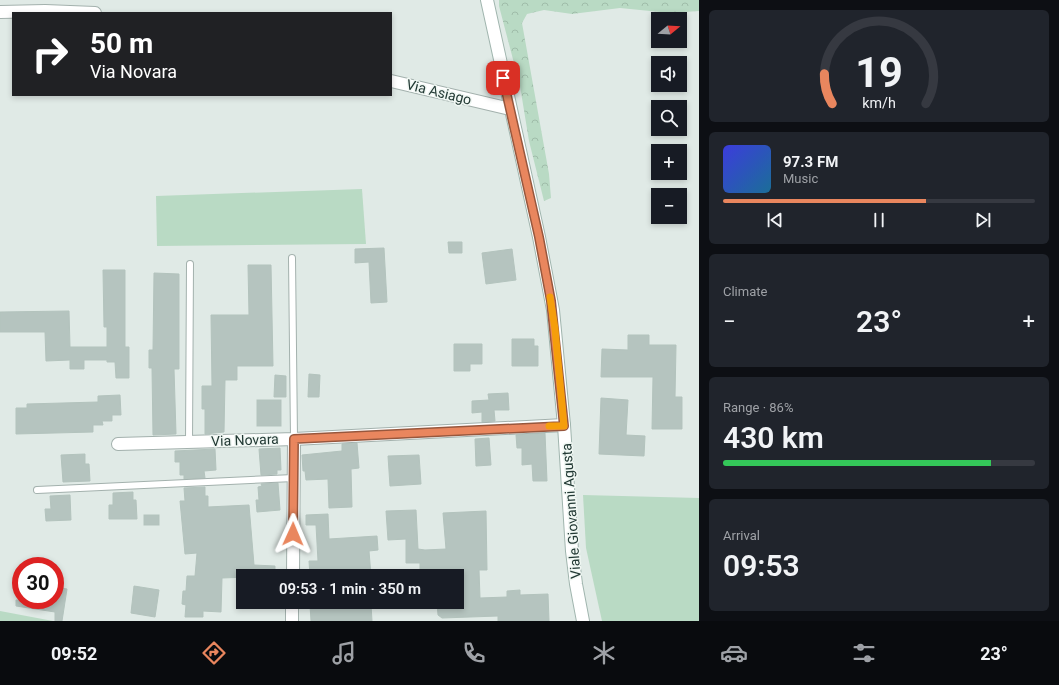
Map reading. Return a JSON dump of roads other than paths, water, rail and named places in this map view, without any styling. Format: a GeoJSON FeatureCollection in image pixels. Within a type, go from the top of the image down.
{"type":"FeatureCollection","features":[{"type":"Feature","properties":{"kind":"street","name":"Viale Giovanni Agusta"},"geometry":{"type":"LineString","coordinates":[[487,0],[539,237],[553,310],[564,426],[572,551],[576,584],[584,621]]}},
{"type":"Feature","properties":{"kind":"street"},"geometry":{"type":"LineString","coordinates":[[0,12],[70,12]]}},
{"type":"Feature","properties":{"kind":"street","name":"Via Asiago"},"geometry":{"type":"LineString","coordinates":[[392,81],[510,110]]}},
{"type":"Feature","properties":{"kind":"street","name":"Via Novara"},"geometry":{"type":"LineString","coordinates":[[118,444],[294,439],[564,426]]}},
{"type":"Feature","properties":{"kind":"street"},"geometry":{"type":"LineString","coordinates":[[293,569],[294,439]]}},
{"type":"Feature","properties":{"kind":"street"},"geometry":{"type":"LineString","coordinates":[[292,609],[292,621]]}},
{"type":"Feature","properties":{"kind":"lane"},"geometry":{"type":"LineString","coordinates":[[292,258],[294,439]]}},
{"type":"Feature","properties":{"kind":"lane"},"geometry":{"type":"LineString","coordinates":[[190,264],[190,442]]}},
{"type":"Feature","properties":{"kind":"lane"},"geometry":{"type":"LineString","coordinates":[[36,490],[294,478]]}}]}
